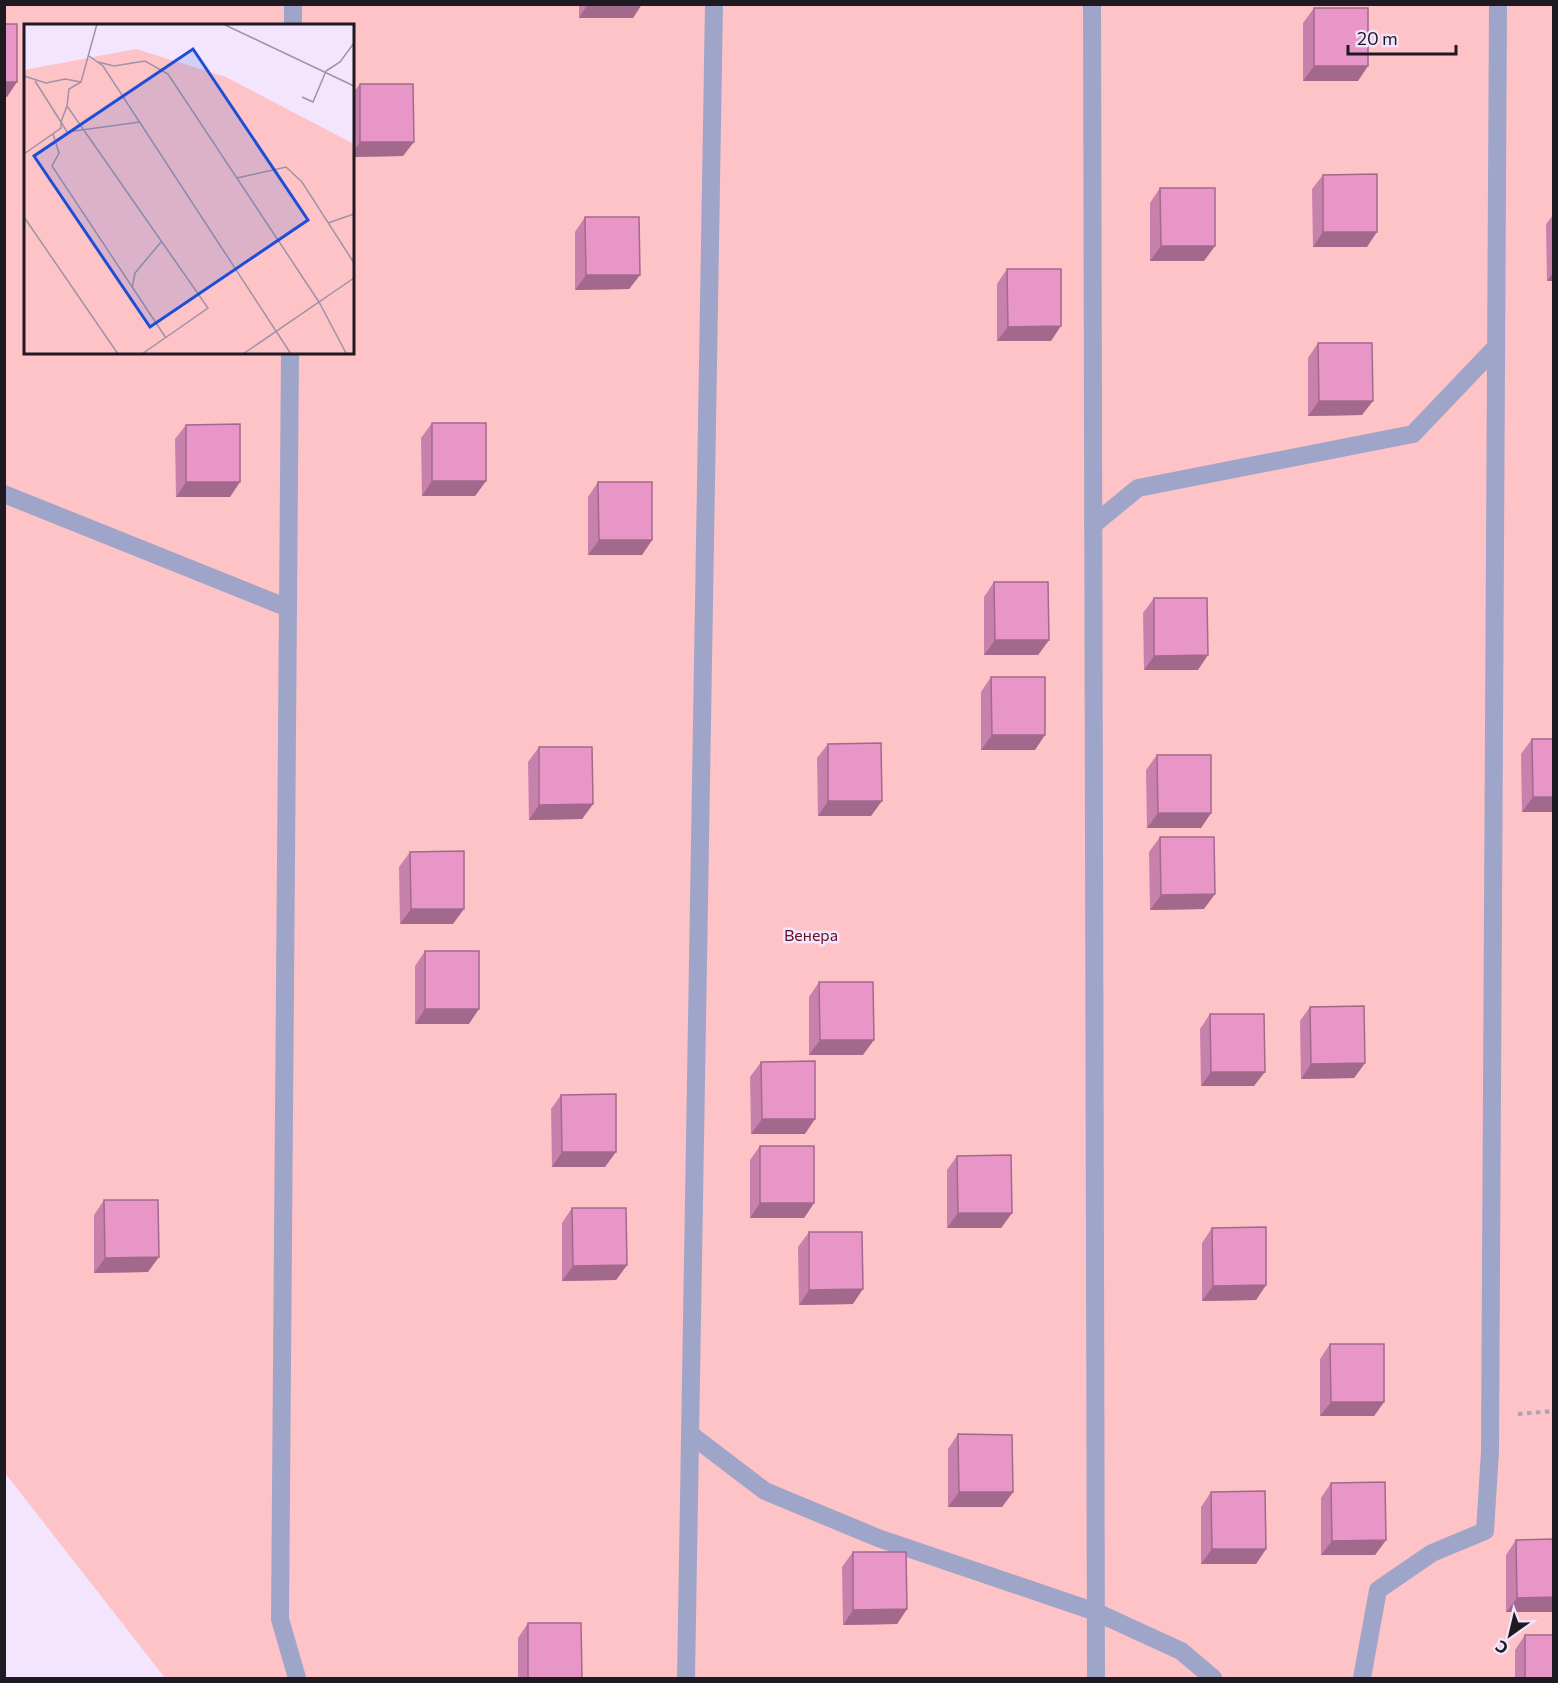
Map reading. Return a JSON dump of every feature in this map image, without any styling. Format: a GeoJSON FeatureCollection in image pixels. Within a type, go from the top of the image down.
{"type":"FeatureCollection","features":[{"type":"Feature","properties":{"kind":"street"},"geometry":{"type":"LineString","coordinates":[[293,4],[293,24]]}},
{"type":"Feature","properties":{"kind":"street"},"geometry":{"type":"LineString","coordinates":[[686,1678],[714,4]]}},
{"type":"Feature","properties":{"kind":"street"},"geometry":{"type":"LineString","coordinates":[[1092,4],[1096,1678]]}},
{"type":"Feature","properties":{"kind":"street"},"geometry":{"type":"LineString","coordinates":[[1362,1678],[1378,1590],[1432,1554],[1485,1531],[1490,1452],[1498,4]]}},
{"type":"Feature","properties":{"kind":"street"},"geometry":{"type":"LineString","coordinates":[[1093,525],[1138,488],[1413,434],[1496,347]]}},
{"type":"Feature","properties":{"kind":"street"},"geometry":{"type":"LineString","coordinates":[[290,354],[280,1619],[297,1678]]}},
{"type":"Feature","properties":{"kind":"street"},"geometry":{"type":"LineString","coordinates":[[4,494],[288,608]]}},
{"type":"Feature","properties":{"kind":"street"},"geometry":{"type":"LineString","coordinates":[[690,1434],[765,1491],[878,1539],[1096,1612],[1182,1651],[1212,1678]]}},
{"type":"Feature","properties":{"kind":"path"},"geometry":{"type":"LineString","coordinates":[[1490,1416],[1554,1411]]}},
{"type":"Feature","properties":{"kind":"green space","name":"Венера"},"geometry":{"type":"Polygon","coordinates":[[[5,5],[1553,5],[1553,1678],[165,1678],[5,1473],[5,5]]]}},
{"type":"Feature","properties":{"kind":"building"},"geometry":{"type":"Polygon","coordinates":[[[1314,8],[1368,8],[1368,66],[1314,66],[1314,8]]]}},
{"type":"Feature","properties":{"kind":"building"},"geometry":{"type":"Polygon","coordinates":[[[4,24],[17,24],[17,82],[4,82],[4,24]]]}},
{"type":"Feature","properties":{"kind":"building"},"geometry":{"type":"Polygon","coordinates":[[[360,84],[413,84],[414,142],[360,142],[360,84]]]}},
{"type":"Feature","properties":{"kind":"building"},"geometry":{"type":"Polygon","coordinates":[[[1377,174],[1377,232],[1323,232],[1323,175],[1377,174]]]}},
{"type":"Feature","properties":{"kind":"building"},"geometry":{"type":"Polygon","coordinates":[[[1160,188],[1215,188],[1215,246],[1161,246],[1160,188]]]}},
{"type":"Feature","properties":{"kind":"building"},"geometry":{"type":"Polygon","coordinates":[[[585,217],[639,217],[640,275],[586,275],[585,217]]]}},
{"type":"Feature","properties":{"kind":"building"},"geometry":{"type":"Polygon","coordinates":[[[1007,269],[1061,269],[1061,326],[1008,327],[1007,269]]]}},
{"type":"Feature","properties":{"kind":"building"},"geometry":{"type":"Polygon","coordinates":[[[1318,343],[1372,343],[1373,401],[1319,401],[1318,343]]]}},
{"type":"Feature","properties":{"kind":"building"},"geometry":{"type":"Polygon","coordinates":[[[432,423],[486,423],[486,481],[432,481],[432,423]]]}},
{"type":"Feature","properties":{"kind":"building"},"geometry":{"type":"Polygon","coordinates":[[[240,424],[240,482],[186,482],[186,425],[240,424]]]}},
{"type":"Feature","properties":{"kind":"building"},"geometry":{"type":"Polygon","coordinates":[[[598,482],[652,482],[652,540],[599,540],[598,482]]]}},
{"type":"Feature","properties":{"kind":"building"},"geometry":{"type":"Polygon","coordinates":[[[994,582],[1048,582],[1049,640],[995,640],[994,582]]]}},
{"type":"Feature","properties":{"kind":"building"},"geometry":{"type":"Polygon","coordinates":[[[1154,598],[1207,598],[1208,655],[1154,656],[1154,598]]]}},
{"type":"Feature","properties":{"kind":"building"},"geometry":{"type":"Polygon","coordinates":[[[991,677],[1045,677],[1045,735],[992,735],[991,677]]]}},
{"type":"Feature","properties":{"kind":"building"},"geometry":{"type":"Polygon","coordinates":[[[1532,739],[1554,739],[1554,797],[1533,797],[1532,739]]]}},
{"type":"Feature","properties":{"kind":"building"},"geometry":{"type":"Polygon","coordinates":[[[881,743],[882,801],[828,801],[828,744],[881,743]]]}},
{"type":"Feature","properties":{"kind":"building"},"geometry":{"type":"Polygon","coordinates":[[[539,747],[592,747],[593,804],[539,805],[539,747]]]}},
{"type":"Feature","properties":{"kind":"building"},"geometry":{"type":"Polygon","coordinates":[[[1157,755],[1211,755],[1211,813],[1158,813],[1157,755]]]}},
{"type":"Feature","properties":{"kind":"building"},"geometry":{"type":"Polygon","coordinates":[[[1160,837],[1214,837],[1215,894],[1161,895],[1160,837]]]}},
{"type":"Feature","properties":{"kind":"building"},"geometry":{"type":"Polygon","coordinates":[[[464,851],[464,909],[411,909],[410,852],[464,851]]]}},
{"type":"Feature","properties":{"kind":"building"},"geometry":{"type":"Polygon","coordinates":[[[425,951],[479,951],[479,1009],[425,1009],[425,951]]]}},
{"type":"Feature","properties":{"kind":"building"},"geometry":{"type":"Polygon","coordinates":[[[819,982],[873,982],[874,1040],[820,1040],[819,982]]]}},
{"type":"Feature","properties":{"kind":"building"},"geometry":{"type":"Polygon","coordinates":[[[1364,1006],[1365,1063],[1311,1064],[1310,1007],[1364,1006]]]}},
{"type":"Feature","properties":{"kind":"building"},"geometry":{"type":"Polygon","coordinates":[[[1210,1014],[1264,1014],[1265,1072],[1211,1072],[1210,1014]]]}},
{"type":"Feature","properties":{"kind":"building"},"geometry":{"type":"Polygon","coordinates":[[[815,1061],[815,1119],[762,1119],[761,1062],[815,1061]]]}},
{"type":"Feature","properties":{"kind":"building"},"geometry":{"type":"Polygon","coordinates":[[[616,1094],[616,1152],[562,1152],[561,1095],[616,1094]]]}},
{"type":"Feature","properties":{"kind":"building"},"geometry":{"type":"Polygon","coordinates":[[[760,1146],[814,1146],[814,1203],[760,1203],[760,1146]]]}},
{"type":"Feature","properties":{"kind":"building"},"geometry":{"type":"Polygon","coordinates":[[[1011,1155],[1012,1213],[958,1213],[957,1156],[1011,1155]]]}},
{"type":"Feature","properties":{"kind":"building"},"geometry":{"type":"Polygon","coordinates":[[[104,1200],[158,1200],[159,1257],[105,1258],[104,1200]]]}},
{"type":"Feature","properties":{"kind":"building"},"geometry":{"type":"Polygon","coordinates":[[[572,1208],[626,1208],[627,1265],[573,1266],[572,1208]]]}},
{"type":"Feature","properties":{"kind":"building"},"geometry":{"type":"Polygon","coordinates":[[[1266,1227],[1266,1285],[1213,1286],[1212,1228],[1266,1227]]]}},
{"type":"Feature","properties":{"kind":"building"},"geometry":{"type":"Polygon","coordinates":[[[809,1232],[862,1232],[863,1289],[809,1290],[809,1232]]]}},
{"type":"Feature","properties":{"kind":"building"},"geometry":{"type":"Polygon","coordinates":[[[1330,1344],[1384,1344],[1384,1402],[1331,1402],[1330,1344]]]}},
{"type":"Feature","properties":{"kind":"building"},"geometry":{"type":"Polygon","coordinates":[[[958,1434],[1012,1435],[1013,1492],[959,1492],[958,1434]]]}},
{"type":"Feature","properties":{"kind":"building"},"geometry":{"type":"Polygon","coordinates":[[[1385,1482],[1386,1540],[1332,1541],[1331,1483],[1385,1482]]]}},
{"type":"Feature","properties":{"kind":"building"},"geometry":{"type":"Polygon","coordinates":[[[1265,1491],[1266,1549],[1212,1549],[1211,1492],[1265,1491]]]}},
{"type":"Feature","properties":{"kind":"building"},"geometry":{"type":"Polygon","coordinates":[[[1554,1539],[1554,1597],[1517,1598],[1516,1540],[1554,1539]]]}},
{"type":"Feature","properties":{"kind":"building"},"geometry":{"type":"Polygon","coordinates":[[[853,1552],[906,1552],[907,1609],[853,1610],[853,1552]]]}},
{"type":"Feature","properties":{"kind":"building"},"geometry":{"type":"Polygon","coordinates":[[[528,1623],[581,1623],[582,1678],[528,1678],[528,1623]]]}},
{"type":"Feature","properties":{"kind":"building"},"geometry":{"type":"Polygon","coordinates":[[[1525,1635],[1554,1635],[1554,1678],[1525,1678],[1525,1635]]]}}]}
